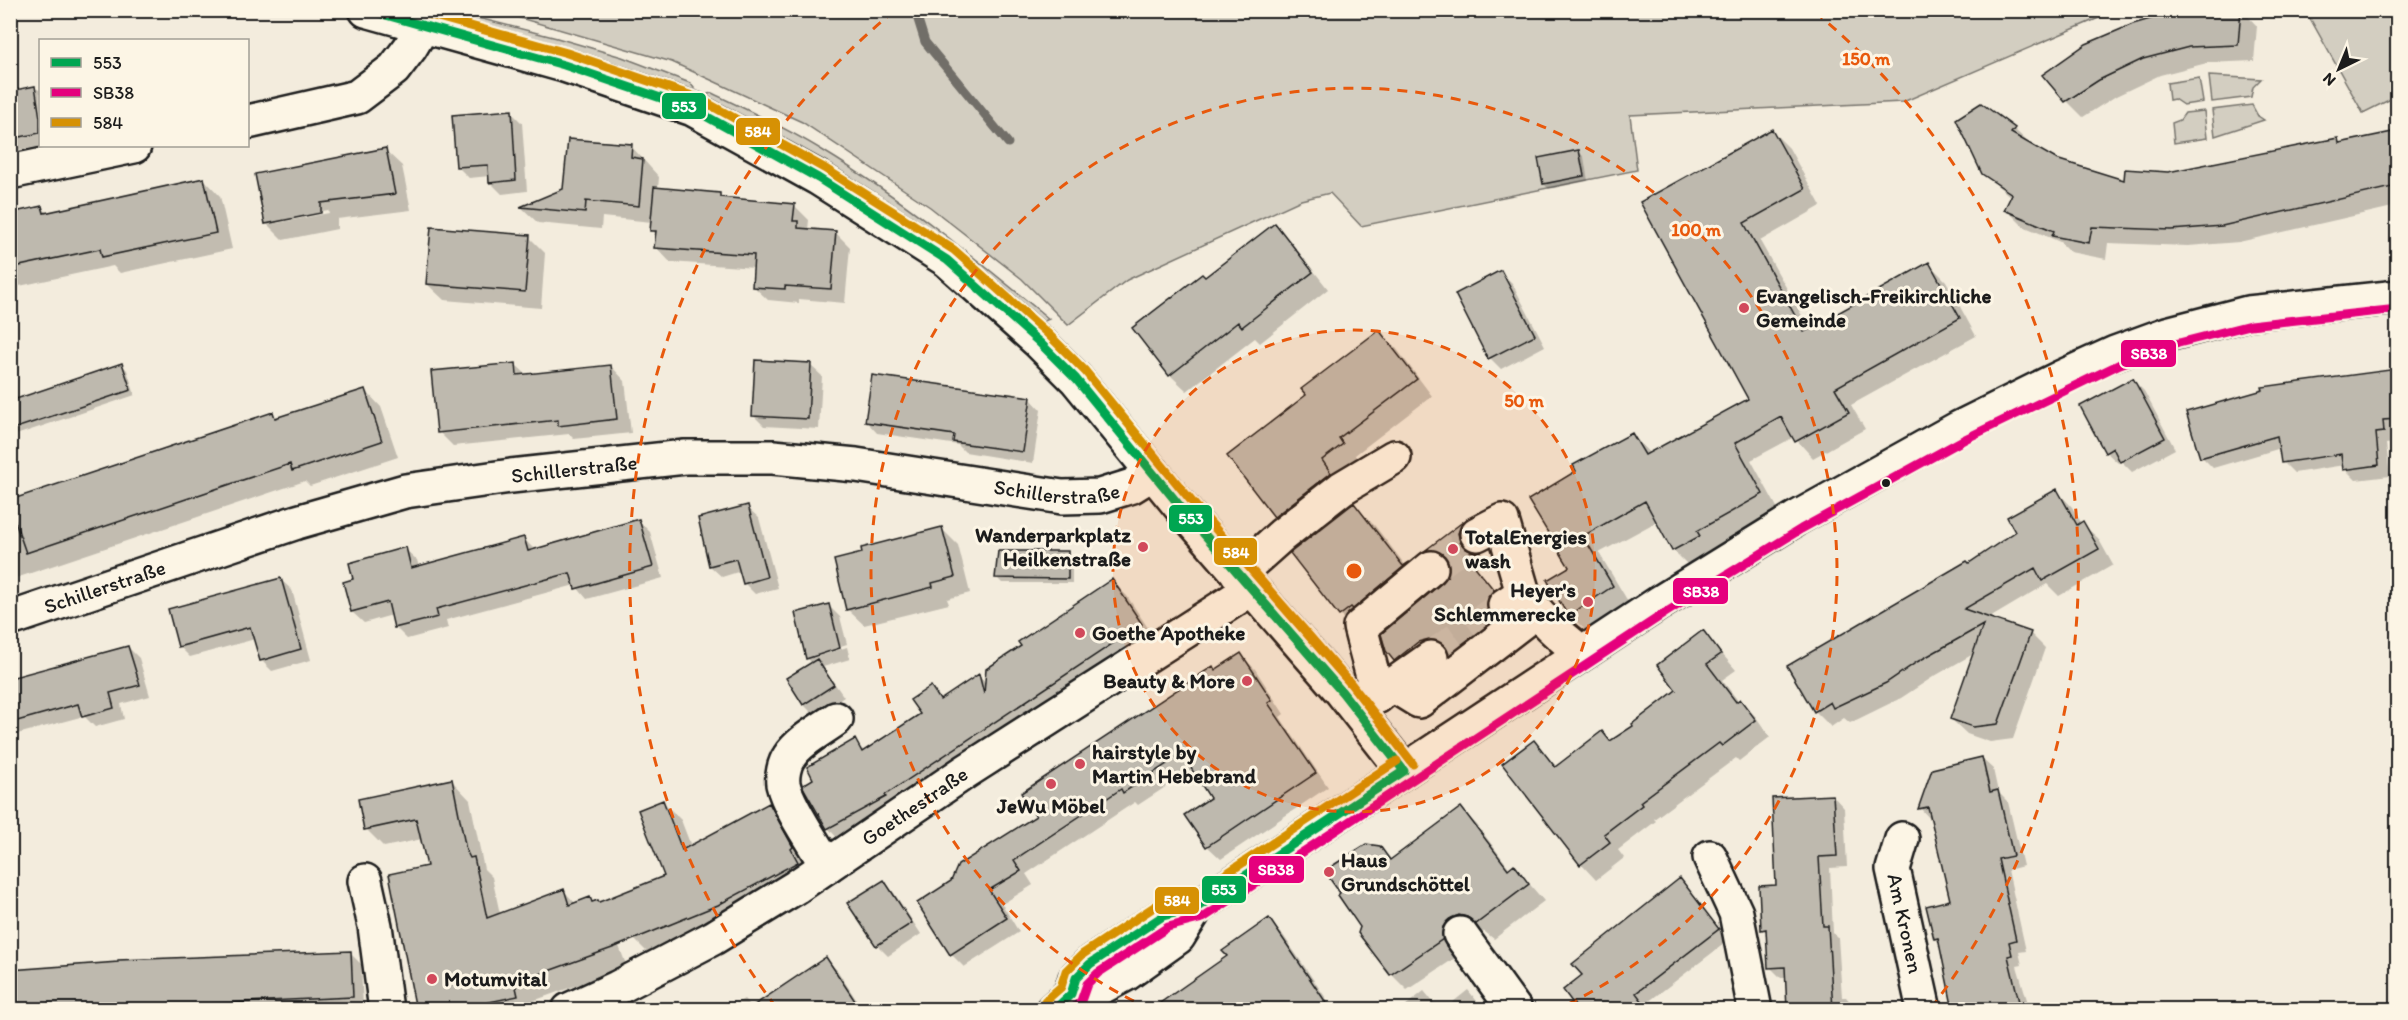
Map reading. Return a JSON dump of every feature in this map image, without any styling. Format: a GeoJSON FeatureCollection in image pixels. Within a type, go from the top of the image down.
{"type":"FeatureCollection","features":[{"type":"Feature","properties":{"kind":"street"},"geometry":{"type":"LineString","coordinates":[[366,10],[564,66],[693,110],[818,178],[955,267],[1039,342],[1076,379],[1245,582],[1376,697],[1419,701],[1521,603]]}},
{"type":"Feature","properties":{"kind":"street"},"geometry":{"type":"LineString","coordinates":[[249,122],[357,97],[394,69],[423,26]]}},
{"type":"Feature","properties":{"kind":"street"},"geometry":{"type":"LineString","coordinates":[[10,172],[129,147]]}},
{"type":"Feature","properties":{"kind":"street"},"geometry":{"type":"LineString","coordinates":[[1062,1002],[1076,978],[1090,964],[1162,916],[1196,908],[1659,603],[1795,519],[1937,439],[2115,353],[2167,334],[2248,313],[2397,297]]}},
{"type":"Feature","properties":{"kind":"street","name":"Schillerstraße"},"geometry":{"type":"LineString","coordinates":[[10,619],[297,522],[405,490],[684,458],[773,457],[856,465],[1062,497],[1100,496],[1132,486],[1153,473]]}},
{"type":"Feature","properties":{"kind":"street","name":"Goethestraße"},"geometry":{"type":"LineString","coordinates":[[569,1010],[713,938],[827,866],[1245,582],[1282,535],[1342,488],[1394,458]]}},
{"type":"Feature","properties":{"kind":"street"},"geometry":{"type":"LineString","coordinates":[[1477,534],[1502,521],[1521,603],[1582,653]]}},
{"type":"Feature","properties":{"kind":"street"},"geometry":{"type":"LineString","coordinates":[[1404,771],[1376,697],[1360,627],[1431,568]]}},
{"type":"Feature","properties":{"kind":"street"},"geometry":{"type":"LineString","coordinates":[[1376,697],[1431,658]]}},
{"type":"Feature","properties":{"kind":"street"},"geometry":{"type":"LineString","coordinates":[[827,866],[783,786],[783,777],[789,757],[836,719]]}},
{"type":"Feature","properties":{"kind":"street","name":"Am Kronen"},"geometry":{"type":"LineString","coordinates":[[1902,839],[1893,869],[1924,1010]]}},
{"type":"Feature","properties":{"kind":"street"},"geometry":{"type":"LineString","coordinates":[[1710,857],[1736,913],[1755,1010]]}},
{"type":"Feature","properties":{"kind":"street"},"geometry":{"type":"LineString","coordinates":[[365,881],[375,927],[386,1010]]}},
{"type":"Feature","properties":{"kind":"street"},"geometry":{"type":"LineString","coordinates":[[1460,934],[1515,1010]]}},
{"type":"Feature","properties":{"kind":"shaded area"},"geometry":{"type":"Polygon","coordinates":[[[415,11],[451,11],[622,57],[690,83],[694,88],[693,95],[415,11]]]}},
{"type":"Feature","properties":{"kind":"shaded area"},"geometry":{"type":"Polygon","coordinates":[[[496,11],[2115,11],[1903,102],[1630,115],[1637,170],[1361,226],[1330,193],[1301,200],[1127,280],[1068,325],[1022,279],[930,207],[802,122],[672,62],[496,11]]]}},
{"type":"Feature","properties":{"kind":"shaded area"},"geometry":{"type":"Polygon","coordinates":[[[2306,11],[2397,11],[2397,96],[2363,113],[2306,11]]]}},
{"type":"Feature","properties":{"kind":"shaded area"},"geometry":{"type":"Polygon","coordinates":[[[2209,76],[2261,79],[2253,87],[2251,97],[2212,102],[2209,76]]]}},
{"type":"Feature","properties":{"kind":"shaded area"},"geometry":{"type":"Polygon","coordinates":[[[2199,78],[2203,102],[2183,105],[2174,99],[2169,100],[2167,83],[2199,78]]]}},
{"type":"Feature","properties":{"kind":"shaded area"},"geometry":{"type":"Polygon","coordinates":[[[712,93],[795,134],[881,188],[1049,319],[1040,323],[928,231],[867,188],[705,100],[708,94],[712,93]]]}},
{"type":"Feature","properties":{"kind":"shaded area"},"geometry":{"type":"Polygon","coordinates":[[[2252,105],[2258,116],[2264,120],[2215,136],[2212,110],[2252,105]]]}},
{"type":"Feature","properties":{"kind":"shaded area"},"geometry":{"type":"Polygon","coordinates":[[[2204,111],[2207,138],[2174,143],[2172,123],[2180,120],[2185,113],[2204,111]]]}},
{"type":"Feature","properties":{"kind":"building"},"geometry":{"type":"Polygon","coordinates":[[[2181,10],[2241,10],[2238,45],[2189,47],[2143,59],[2099,80],[2065,102],[2042,75],[2086,44],[2133,24],[2181,10]]]}},
{"type":"Feature","properties":{"kind":"building"},"geometry":{"type":"Polygon","coordinates":[[[35,86],[39,112],[39,133],[10,139],[10,91],[35,86]]]}},
{"type":"Feature","properties":{"kind":"building"},"geometry":{"type":"Polygon","coordinates":[[[1981,103],[2015,128],[2011,133],[2056,159],[2124,180],[2125,169],[2168,172],[2338,138],[2339,143],[2397,131],[2397,186],[2222,226],[2171,230],[2092,227],[2089,243],[2052,236],[2054,231],[2004,210],[2012,194],[1982,174],[1956,119],[1981,103]]]}},
{"type":"Feature","properties":{"kind":"building"},"geometry":{"type":"Polygon","coordinates":[[[512,110],[516,180],[489,183],[488,165],[456,167],[452,115],[512,110]]]}},
{"type":"Feature","properties":{"kind":"building"},"geometry":{"type":"Polygon","coordinates":[[[1772,129],[1805,189],[1744,223],[1804,332],[1929,262],[1960,318],[1835,388],[1849,412],[1795,442],[1781,417],[1735,443],[1763,494],[1697,531],[1700,536],[1672,551],[1645,501],[1583,536],[1613,586],[1568,616],[1547,580],[1569,567],[1528,500],[1576,471],[1573,465],[1632,433],[1645,455],[1748,399],[1640,202],[1772,129]]]}},
{"type":"Feature","properties":{"kind":"building"},"geometry":{"type":"Polygon","coordinates":[[[568,139],[632,144],[631,157],[643,159],[639,206],[586,201],[585,213],[520,207],[563,189],[568,139]]]}},
{"type":"Feature","properties":{"kind":"building"},"geometry":{"type":"Polygon","coordinates":[[[386,148],[395,194],[321,203],[321,213],[265,224],[255,174],[386,148]]]}},
{"type":"Feature","properties":{"kind":"building"},"geometry":{"type":"Polygon","coordinates":[[[1579,150],[1584,176],[1543,184],[1538,158],[1579,150]]]}},
{"type":"Feature","properties":{"kind":"building"},"geometry":{"type":"Polygon","coordinates":[[[204,178],[216,233],[102,257],[100,249],[10,268],[10,213],[42,206],[44,213],[204,178]]]}},
{"type":"Feature","properties":{"kind":"building"},"geometry":{"type":"Polygon","coordinates":[[[654,187],[720,193],[720,197],[795,204],[793,221],[798,221],[798,228],[836,231],[831,289],[785,286],[785,289],[752,287],[754,255],[654,248],[656,231],[650,231],[654,187]]]}},
{"type":"Feature","properties":{"kind":"building"},"geometry":{"type":"Polygon","coordinates":[[[1275,223],[1313,272],[1242,327],[1238,322],[1169,376],[1132,328],[1202,274],[1205,277],[1275,223]]]}},
{"type":"Feature","properties":{"kind":"building"},"geometry":{"type":"Polygon","coordinates":[[[431,227],[530,235],[525,292],[426,284],[431,227]]]}},
{"type":"Feature","properties":{"kind":"building"},"geometry":{"type":"Polygon","coordinates":[[[1501,270],[1535,335],[1488,359],[1455,294],[1501,270]]]}},
{"type":"Feature","properties":{"kind":"building"},"geometry":{"type":"Polygon","coordinates":[[[1379,330],[1417,379],[1339,438],[1343,444],[1322,460],[1331,473],[1274,517],[1227,456],[1306,395],[1301,389],[1379,330]]]}},
{"type":"Feature","properties":{"kind":"building"},"geometry":{"type":"Polygon","coordinates":[[[755,360],[811,363],[808,419],[752,416],[755,360]]]}},
{"type":"Feature","properties":{"kind":"building"},"geometry":{"type":"Polygon","coordinates":[[[122,363],[131,390],[10,430],[10,401],[122,363]]]}},
{"type":"Feature","properties":{"kind":"building"},"geometry":{"type":"Polygon","coordinates":[[[516,363],[517,375],[611,365],[617,419],[558,426],[558,420],[437,433],[431,371],[516,363]]]}},
{"type":"Feature","properties":{"kind":"building"},"geometry":{"type":"Polygon","coordinates":[[[2397,369],[2397,419],[2383,420],[2384,432],[2376,433],[2379,465],[2343,470],[2341,454],[2281,463],[2277,436],[2200,458],[2186,412],[2263,390],[2262,387],[2397,369]]]}},
{"type":"Feature","properties":{"kind":"building"},"geometry":{"type":"Polygon","coordinates":[[[872,375],[1031,397],[1023,452],[953,442],[954,435],[865,422],[872,375]]]}},
{"type":"Feature","properties":{"kind":"building"},"geometry":{"type":"Polygon","coordinates":[[[2133,378],[2165,438],[2120,462],[2113,448],[2105,453],[2080,406],[2133,378]]]}},
{"type":"Feature","properties":{"kind":"building"},"geometry":{"type":"Polygon","coordinates":[[[365,389],[382,441],[292,471],[290,464],[26,553],[10,507],[10,500],[273,412],[275,418],[365,389]]]}},
{"type":"Feature","properties":{"kind":"building"},"geometry":{"type":"Polygon","coordinates":[[[2057,489],[2077,525],[2083,521],[2099,549],[2042,581],[2035,568],[1964,609],[2031,632],[1998,724],[1973,727],[1950,719],[1983,625],[1917,662],[1886,683],[1833,708],[1830,702],[1814,712],[1787,666],[1967,561],[1969,563],[2015,532],[2007,517],[2057,489]]]}},
{"type":"Feature","properties":{"kind":"building"},"geometry":{"type":"Polygon","coordinates":[[[1354,503],[1403,566],[1409,562],[1353,609],[1351,607],[1339,616],[1290,553],[1354,503]]]}},
{"type":"Feature","properties":{"kind":"building"},"geometry":{"type":"Polygon","coordinates":[[[748,505],[767,577],[743,584],[736,559],[709,566],[698,518],[748,505]]]}},
{"type":"Feature","properties":{"kind":"building"},"geometry":{"type":"Polygon","coordinates":[[[639,519],[653,567],[575,589],[570,573],[436,609],[438,617],[394,628],[388,602],[351,612],[343,582],[353,579],[349,563],[406,547],[411,568],[524,537],[528,551],[639,519]]]}},
{"type":"Feature","properties":{"kind":"building"},"geometry":{"type":"Polygon","coordinates":[[[1464,521],[1458,533],[1460,542],[1466,549],[1475,553],[1468,558],[1494,590],[1488,597],[1486,606],[1489,615],[1494,620],[1449,654],[1446,647],[1439,641],[1429,639],[1418,642],[1394,661],[1386,651],[1381,634],[1443,582],[1449,574],[1449,564],[1445,556],[1437,550],[1428,549],[1423,552],[1464,521]]]}},
{"type":"Feature","properties":{"kind":"building"},"geometry":{"type":"Polygon","coordinates":[[[942,527],[955,577],[932,583],[933,587],[846,610],[834,560],[862,553],[861,548],[942,527]]]}},
{"type":"Feature","properties":{"kind":"building"},"geometry":{"type":"Polygon","coordinates":[[[998,551],[1068,551],[1068,579],[995,578],[998,551]]]}},
{"type":"Feature","properties":{"kind":"building"},"geometry":{"type":"Polygon","coordinates":[[[281,578],[301,649],[260,661],[250,627],[178,647],[168,609],[281,578]]]}},
{"type":"Feature","properties":{"kind":"building"},"geometry":{"type":"Polygon","coordinates":[[[1112,579],[1142,624],[885,795],[886,797],[827,829],[803,787],[813,779],[807,767],[855,739],[862,752],[920,714],[910,700],[931,686],[940,700],[979,674],[984,694],[986,669],[1021,646],[1018,642],[1112,579]]]}},
{"type":"Feature","properties":{"kind":"building"},"geometry":{"type":"Polygon","coordinates":[[[829,604],[840,648],[806,659],[795,613],[829,604]]]}},
{"type":"Feature","properties":{"kind":"building"},"geometry":{"type":"Polygon","coordinates":[[[1703,630],[1721,654],[1707,664],[1736,702],[1740,699],[1756,720],[1722,746],[1719,743],[1640,802],[1642,805],[1604,834],[1610,842],[1580,865],[1502,764],[1534,740],[1555,767],[1602,731],[1610,741],[1633,726],[1632,724],[1676,690],[1657,665],[1703,630]]]}},
{"type":"Feature","properties":{"kind":"building"},"geometry":{"type":"Polygon","coordinates":[[[128,646],[140,685],[110,693],[114,708],[82,717],[78,704],[10,723],[10,678],[128,646]]]}},
{"type":"Feature","properties":{"kind":"building"},"geometry":{"type":"Polygon","coordinates":[[[1241,653],[1272,700],[1268,703],[1316,773],[1206,847],[1184,815],[1210,798],[1182,754],[1123,793],[1121,789],[1014,860],[1021,871],[989,890],[1007,918],[950,955],[917,903],[951,881],[958,865],[1036,816],[1021,793],[1213,666],[1215,670],[1241,653]]]}},
{"type":"Feature","properties":{"kind":"building"},"geometry":{"type":"Polygon","coordinates":[[[817,659],[834,685],[803,705],[786,678],[817,659]]]}},
{"type":"Feature","properties":{"kind":"building"},"geometry":{"type":"Polygon","coordinates":[[[1982,757],[1990,792],[1998,790],[2013,856],[1998,859],[2016,940],[2009,942],[2012,955],[2008,956],[2021,1010],[1953,1010],[1938,938],[1934,939],[1926,906],[1950,900],[1928,807],[1918,809],[1932,769],[1982,757]]]}},
{"type":"Feature","properties":{"kind":"building"},"geometry":{"type":"Polygon","coordinates":[[[452,779],[466,850],[470,858],[474,857],[487,918],[564,889],[569,905],[590,897],[592,902],[598,900],[599,902],[664,876],[638,810],[663,800],[682,850],[769,803],[793,847],[791,849],[798,862],[718,905],[615,947],[515,983],[518,996],[451,1010],[416,1010],[389,874],[427,866],[416,819],[364,830],[358,799],[452,779]]]}},
{"type":"Feature","properties":{"kind":"building"},"geometry":{"type":"Polygon","coordinates":[[[1833,795],[1837,856],[1819,857],[1823,926],[1828,926],[1833,1010],[1787,1010],[1785,967],[1768,968],[1766,929],[1761,930],[1759,886],[1776,885],[1772,798],[1833,795]]]}},
{"type":"Feature","properties":{"kind":"building"},"geometry":{"type":"Polygon","coordinates":[[[1461,807],[1508,869],[1514,864],[1529,884],[1476,924],[1467,917],[1459,915],[1450,919],[1443,927],[1443,939],[1390,975],[1358,933],[1360,927],[1338,895],[1340,893],[1330,879],[1329,868],[1366,844],[1380,846],[1390,860],[1461,807]]]}},
{"type":"Feature","properties":{"kind":"building"},"geometry":{"type":"Polygon","coordinates":[[[1680,878],[1719,929],[1636,993],[1649,1010],[1578,1010],[1563,990],[1582,975],[1572,964],[1680,878]]]}},
{"type":"Feature","properties":{"kind":"building"},"geometry":{"type":"Polygon","coordinates":[[[884,880],[912,923],[876,946],[847,903],[884,880]]]}},
{"type":"Feature","properties":{"kind":"building"},"geometry":{"type":"Polygon","coordinates":[[[1269,918],[1331,1010],[1150,1010],[1227,956],[1222,951],[1269,918]]]}},
{"type":"Feature","properties":{"kind":"building"},"geometry":{"type":"Polygon","coordinates":[[[351,951],[353,997],[80,1010],[10,1010],[10,970],[118,962],[118,960],[351,951]]]}},
{"type":"Feature","properties":{"kind":"building"},"geometry":{"type":"Polygon","coordinates":[[[826,957],[861,1010],[747,1010],[826,957]]]}},
{"type":"Feature","properties":{"kind":"waterway"},"geometry":{"type":"LineString","coordinates":[[915,10],[925,42],[1008,143]]}},
{"type":"Feature","properties":{"kind":"tunnel"},"geometry":{"type":"LineString","coordinates":[[1431,568],[1477,534]]}},
{"type":"Feature","properties":{"kind":"tunnel"},"geometry":{"type":"LineString","coordinates":[[1431,658],[1505,605]]}},
{"type":"Feature","properties":{"kind":"transit line","name":"553"},"geometry":{"type":"LineString","coordinates":[[368,10],[564,65],[693,109],[818,178],[947,260],[1039,342],[1076,379],[1184,511],[1342,692],[1404,771]]}},
{"type":"Feature","properties":{"kind":"transit line","name":"584"},"geometry":{"type":"LineString","coordinates":[[413,10],[567,53],[698,98],[824,168],[954,250],[1047,333],[1085,371],[1193,503],[1351,684],[1413,764]]}},
{"type":"Feature","properties":{"kind":"transit line","name":"SB38"},"geometry":{"type":"LineString","coordinates":[[1072,1010],[1081,1001],[1087,984],[1098,973],[1168,927],[1203,918],[1665,613],[1801,529],[1965,439],[2120,364],[2171,345],[2250,325],[2398,309]]}},
{"type":"Feature","properties":{"kind":"transit line","name":"584"},"geometry":{"type":"LineString","coordinates":[[1045,1001],[1061,987],[1066,971],[1083,954],[1157,905],[1191,897],[1397,761]]}},
{"type":"Feature","properties":{"kind":"transit line","name":"553"},"geometry":{"type":"LineString","coordinates":[[1054,1010],[1071,994],[1076,978],[1090,964],[1163,916],[1196,908],[1404,771]]}},
{"type":"Feature","properties":{"kind":"place","name":"Evangelisch-Freikirchliche Gemeinde"},"geometry":{"type":"Point","coordinates":[1744,308]}},
{"type":"Feature","properties":{"kind":"place","name":"Wanderparkplatz Heilkenstraße"},"geometry":{"type":"Point","coordinates":[1143,547]}},
{"type":"Feature","properties":{"kind":"place","name":"TotalEnergies wash"},"geometry":{"type":"Point","coordinates":[1453,549]}},
{"type":"Feature","properties":{"kind":"place","name":"Heyer's Schlemmerecke"},"geometry":{"type":"Point","coordinates":[1588,602]}},
{"type":"Feature","properties":{"kind":"place","name":"Goethe Apotheke"},"geometry":{"type":"Point","coordinates":[1080,633]}},
{"type":"Feature","properties":{"kind":"place","name":"Beauty & More"},"geometry":{"type":"Point","coordinates":[1247,681]}},
{"type":"Feature","properties":{"kind":"place","name":"hairstyle by Martin Hebebrand"},"geometry":{"type":"Point","coordinates":[1080,764]}},
{"type":"Feature","properties":{"kind":"place","name":"JeWu Möbel"},"geometry":{"type":"Point","coordinates":[1051,784]}},
{"type":"Feature","properties":{"kind":"place","name":"Haus Grundschöttel"},"geometry":{"type":"Point","coordinates":[1329,872]}},
{"type":"Feature","properties":{"kind":"place","name":"Motumvital"},"geometry":{"type":"Point","coordinates":[432,979]}}]}
